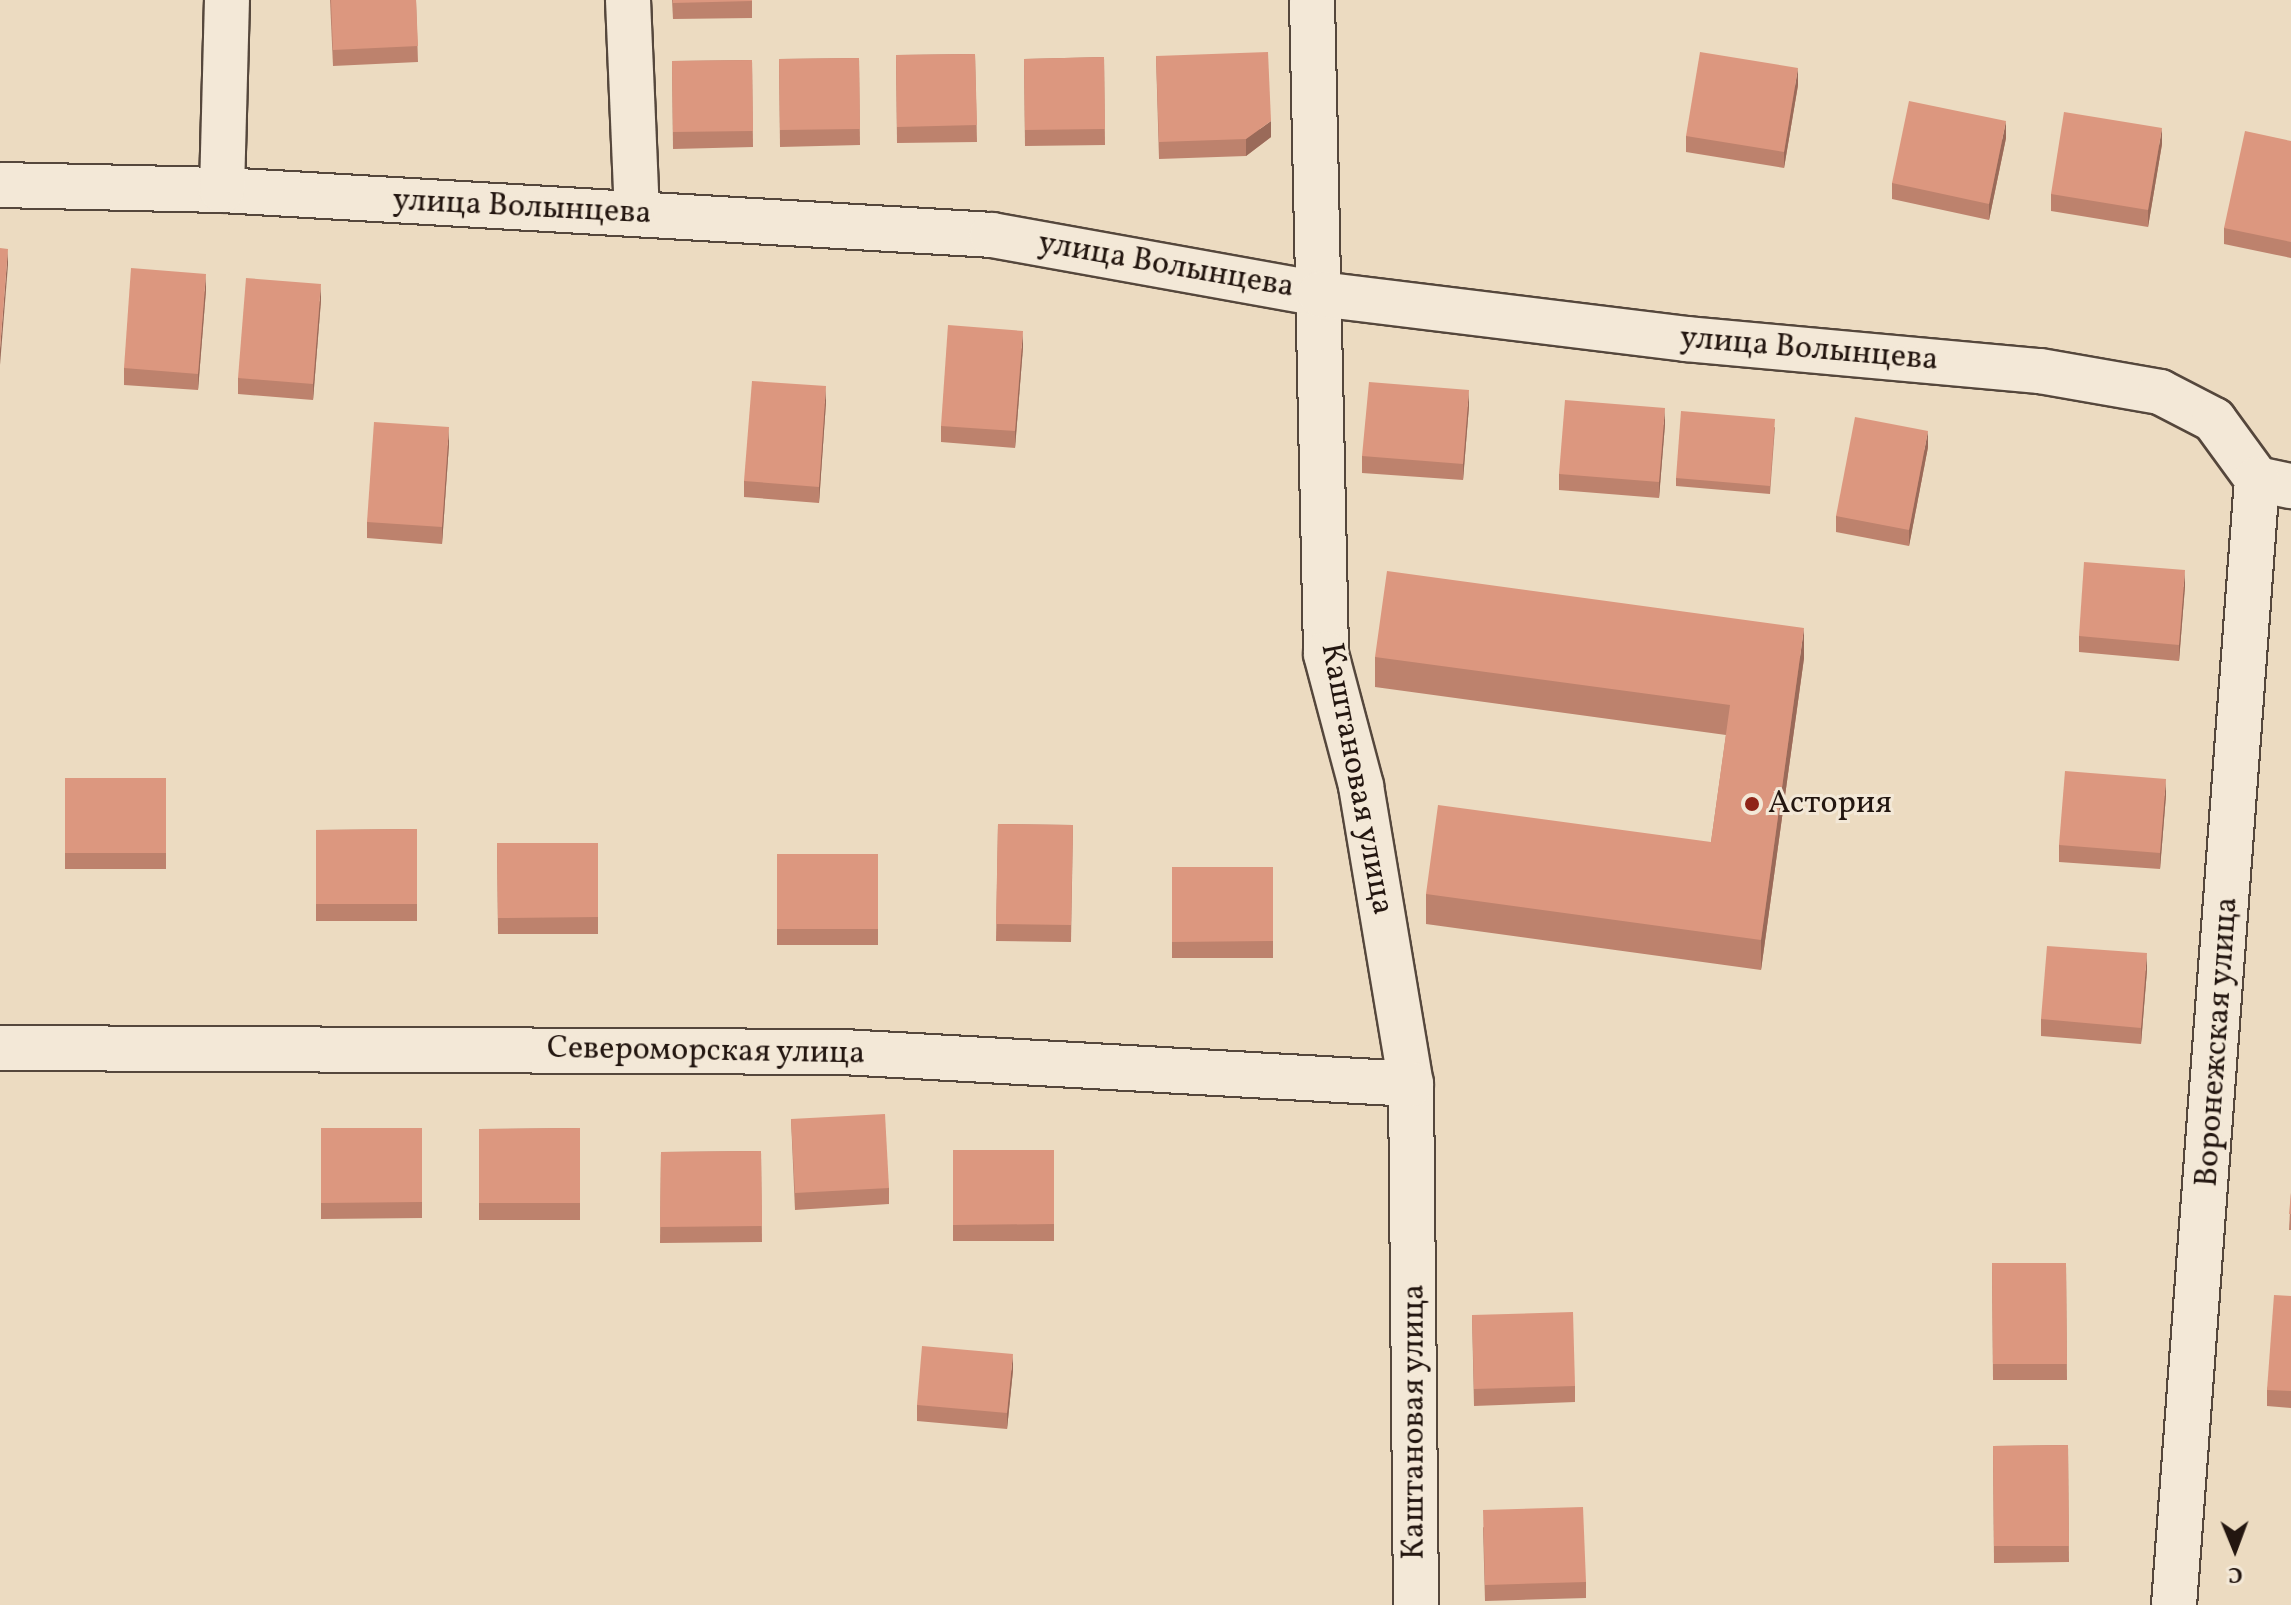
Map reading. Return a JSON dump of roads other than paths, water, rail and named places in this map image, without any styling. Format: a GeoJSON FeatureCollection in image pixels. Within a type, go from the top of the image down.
{"type":"FeatureCollection","features":[{"type":"Feature","properties":{"kind":"street"},"geometry":{"type":"LineString","coordinates":[[222,190],[227,0]]}},
{"type":"Feature","properties":{"kind":"street"},"geometry":{"type":"LineString","coordinates":[[628,0],[637,214]]}},
{"type":"Feature","properties":{"kind":"street","name":"Каштановая улица"},"geometry":{"type":"LineString","coordinates":[[1312,0],[1326,654],[1361,786],[1411,1084],[1416,1605]]}},
{"type":"Feature","properties":{"kind":"street","name":"улица Волынцева"},"geometry":{"type":"LineString","coordinates":[[0,185],[222,190],[992,235],[1320,294],[1686,339],[2040,371],[2160,392],[2214,420],[2274,483]]}},
{"type":"Feature","properties":{"kind":"street","name":"Воронежская улица"},"geometry":{"type":"LineString","coordinates":[[2174,1605],[2274,483]]}},
{"type":"Feature","properties":{"kind":"street","name":"Североморская улица"},"geometry":{"type":"LineString","coordinates":[[0,1048],[843,1052],[1411,1084]]}},
{"type":"Feature","properties":{"kind":"place","name":"Астория"},"geometry":{"type":"Point","coordinates":[1752,804]}}]}
